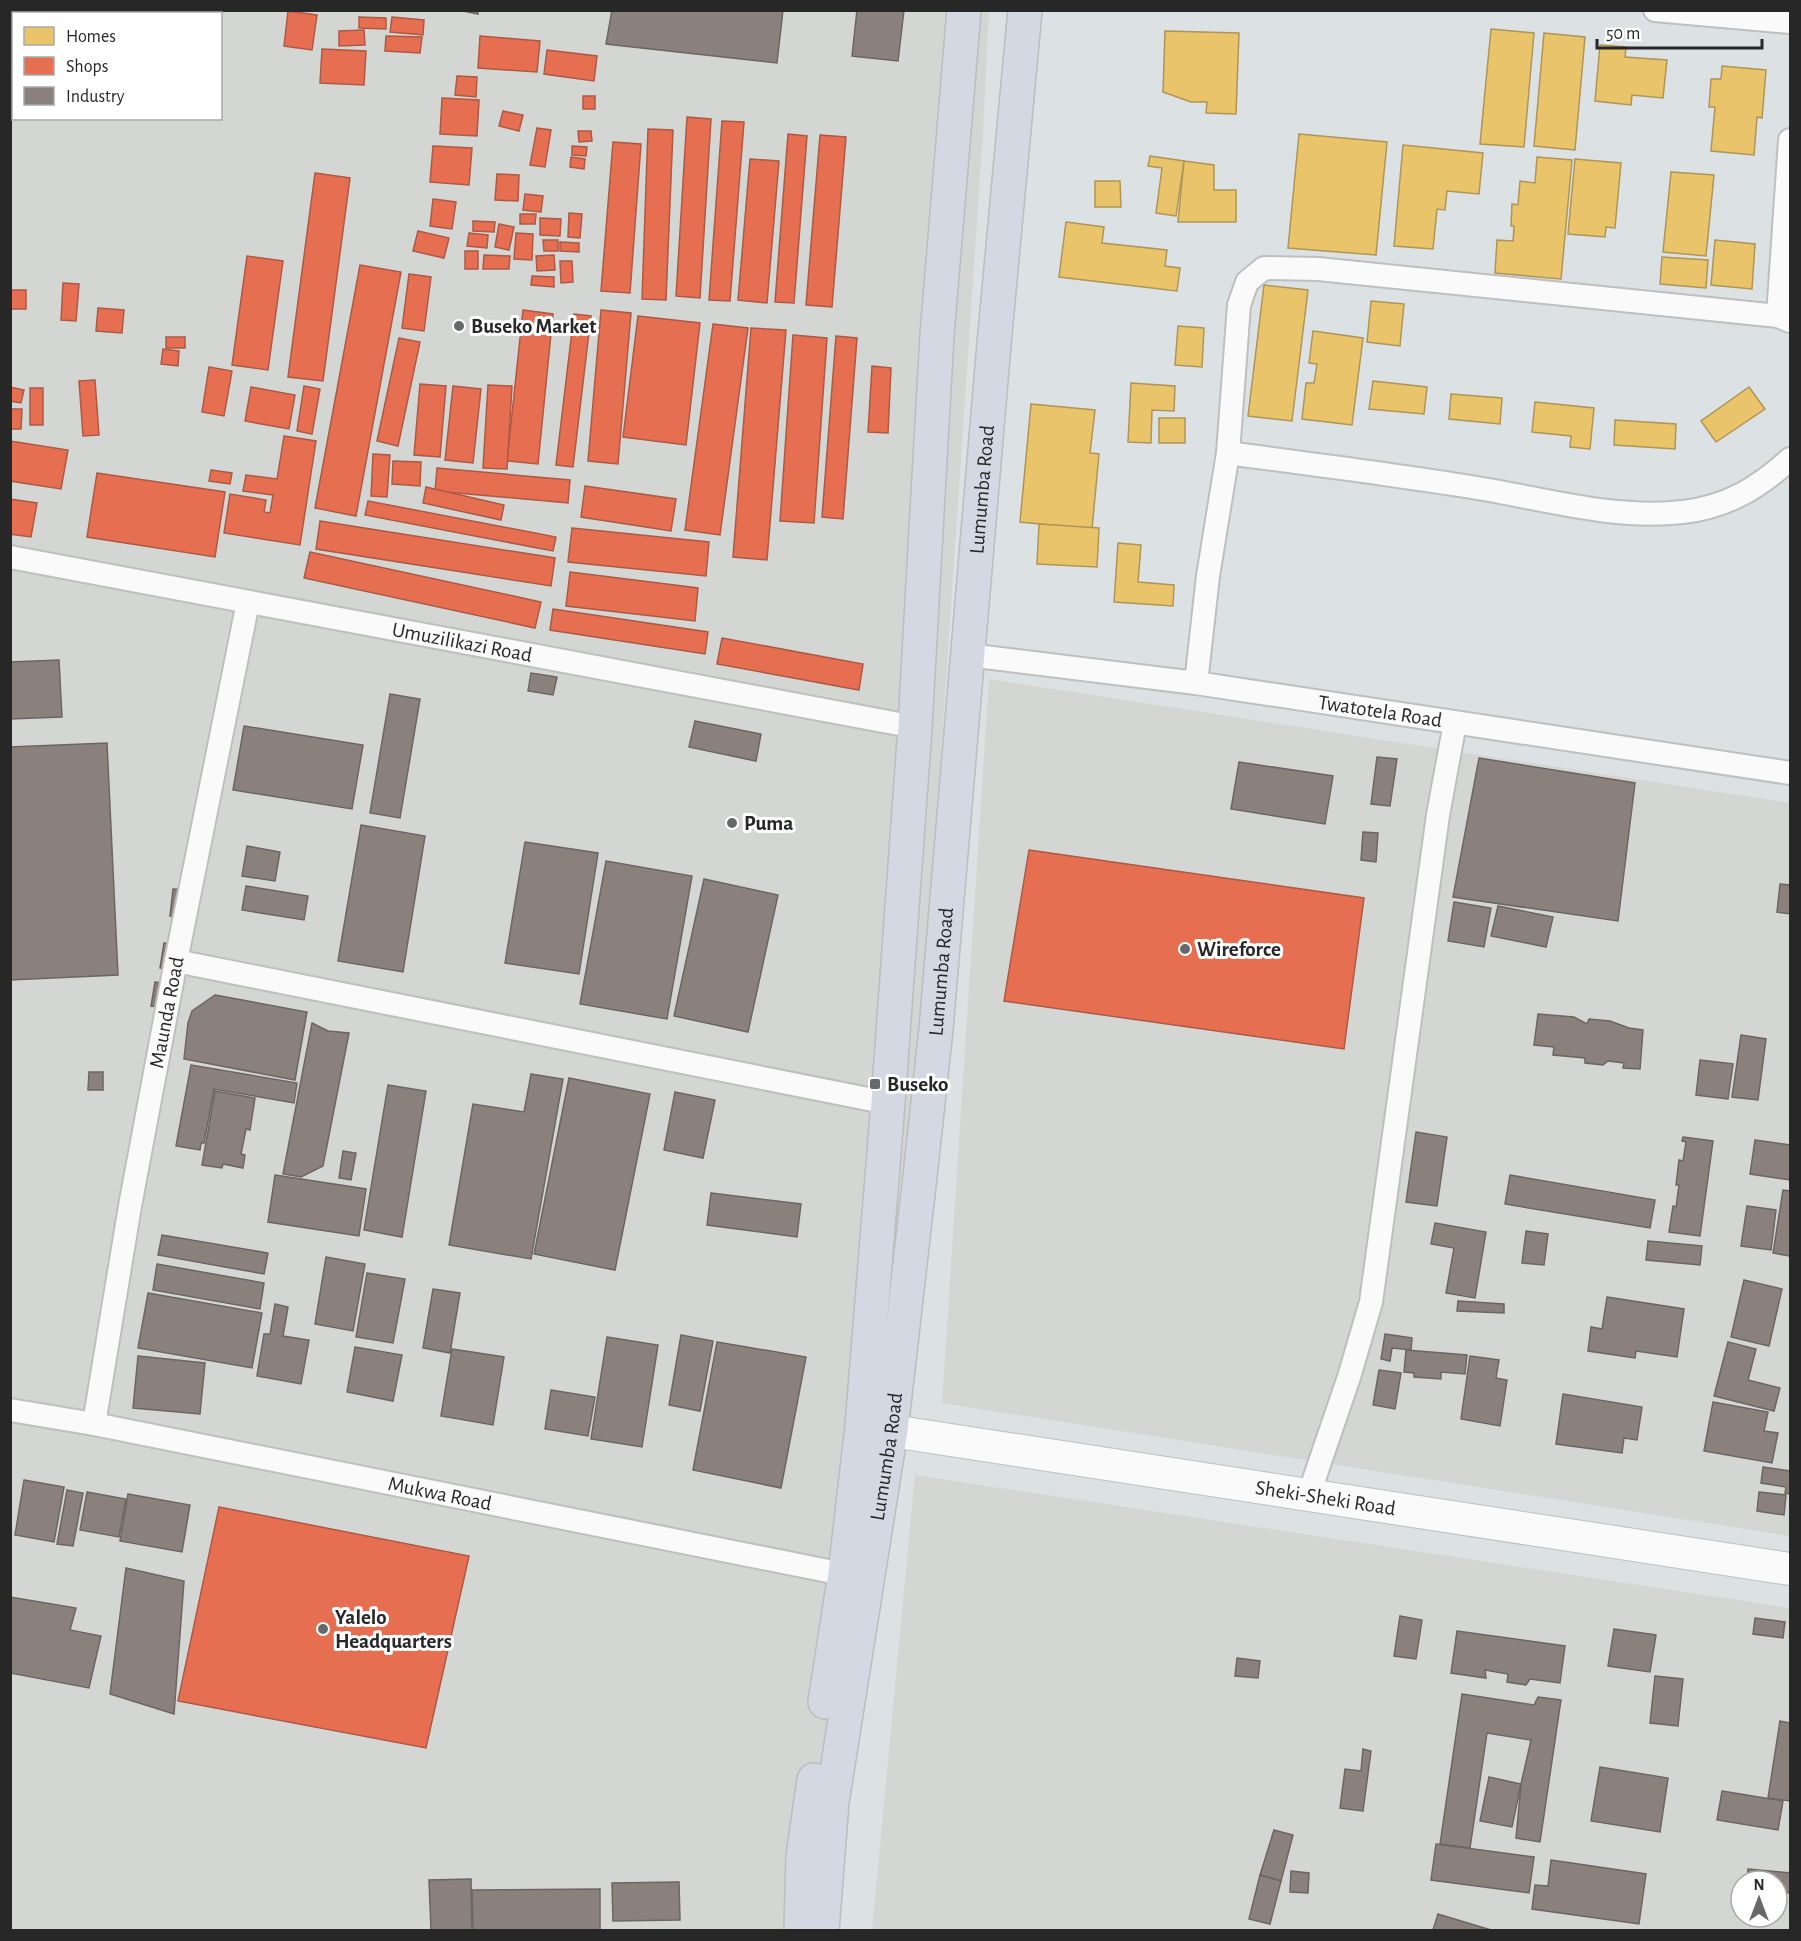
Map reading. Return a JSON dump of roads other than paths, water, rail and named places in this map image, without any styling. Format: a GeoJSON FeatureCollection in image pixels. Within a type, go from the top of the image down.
{"type":"FeatureCollection","features":[{"type":"Feature","properties":{"kind":"main road","name":"Lumumba Road"},"geometry":{"type":"LineString","coordinates":[[876,1428],[888,1103],[915,727],[937,335],[964,10]]}},
{"type":"Feature","properties":{"kind":"main road","name":"Lumumba Road"},"geometry":{"type":"LineString","coordinates":[[822,1930],[832,1802],[857,1576],[876,1428],[936,1029],[1025,10]]}},
{"type":"Feature","properties":{"kind":"main road","name":"Lumumba Road"},"geometry":{"type":"LineString","coordinates":[[801,1930],[803,1856],[857,1576]]}},
{"type":"Feature","properties":{"kind":"street"},"geometry":{"type":"LineString","coordinates":[[1656,10],[1791,22]]}},
{"type":"Feature","properties":{"kind":"street"},"geometry":{"type":"LineString","coordinates":[[1196,683],[1208,576],[1228,453],[1239,305],[1247,282],[1264,268],[1318,269],[1784,319],[1791,140]]}},
{"type":"Feature","properties":{"kind":"street"},"geometry":{"type":"LineString","coordinates":[[1228,453],[1473,487],[1548,502],[1643,515],[1685,512],[1724,502],[1754,489],[1791,459]]}},
{"type":"Feature","properties":{"kind":"street","name":"Umuzilikazi Road"},"geometry":{"type":"LineString","coordinates":[[10,557],[915,727]]}},
{"type":"Feature","properties":{"kind":"street","name":"Maunda Road"},"geometry":{"type":"LineString","coordinates":[[94,1425],[130,1206],[176,961],[248,602]]}},
{"type":"Feature","properties":{"kind":"street","name":"Twatotela Road"},"geometry":{"type":"LineString","coordinates":[[968,655],[1196,683],[1791,773]]}},
{"type":"Feature","properties":{"kind":"street"},"geometry":{"type":"LineString","coordinates":[[1309,1494],[1349,1377],[1371,1302],[1438,814],[1455,723]]}},
{"type":"Feature","properties":{"kind":"street"},"geometry":{"type":"LineString","coordinates":[[176,961],[888,1103]]}},
{"type":"Feature","properties":{"kind":"street","name":"Mukwa Road"},"geometry":{"type":"LineString","coordinates":[[10,1410],[857,1576]]}},
{"type":"Feature","properties":{"kind":"street","name":"Sheki-Sheki Road"},"geometry":{"type":"LineString","coordinates":[[876,1428],[1791,1569]]}},
{"type":"Feature","properties":{"kind":"place","name":"Buseko Market"},"geometry":{"type":"Point","coordinates":[459,326]}},
{"type":"Feature","properties":{"kind":"place","name":"Puma"},"geometry":{"type":"Point","coordinates":[732,823]}},
{"type":"Feature","properties":{"kind":"place","name":"Wireforce"},"geometry":{"type":"Point","coordinates":[1185,949]}},
{"type":"Feature","properties":{"kind":"place","name":"Buseko"},"geometry":{"type":"Point","coordinates":[875,1084]}},
{"type":"Feature","properties":{"kind":"place","name":"Yalelo Headquarters"},"geometry":{"type":"Point","coordinates":[323,1629]}}]}
